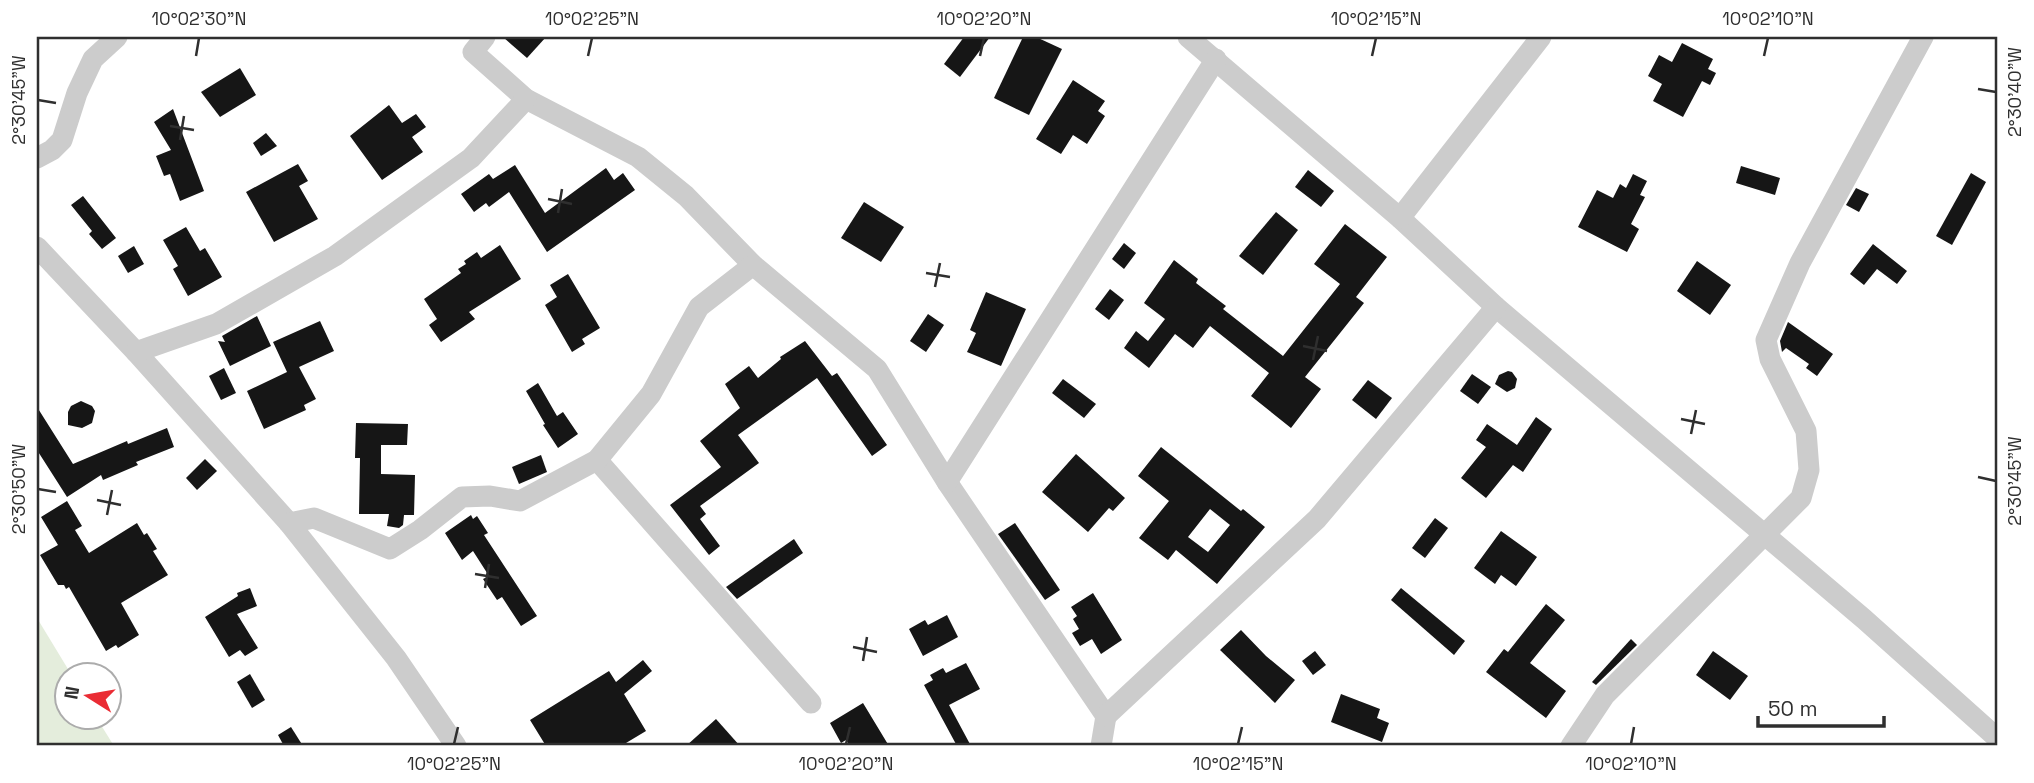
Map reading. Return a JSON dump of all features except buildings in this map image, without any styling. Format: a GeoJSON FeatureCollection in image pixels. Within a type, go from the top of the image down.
{"type":"FeatureCollection","features":[{"type":"Feature","properties":{"kind":"street"},"geometry":{"type":"LineString","coordinates":[[37,159],[62,140],[77,93],[93,59],[117,37]]}},
{"type":"Feature","properties":{"kind":"street"},"geometry":{"type":"LineString","coordinates":[[485,37],[473,52],[526,99],[638,157],[686,196],[753,265],[877,369],[947,482],[1106,716]]}},
{"type":"Feature","properties":{"kind":"street"},"geometry":{"type":"LineString","coordinates":[[1188,37],[1400,218],[1496,307],[1864,620],[1997,738]]}},
{"type":"Feature","properties":{"kind":"street"},"geometry":{"type":"LineString","coordinates":[[1400,218],[1541,37]]}},
{"type":"Feature","properties":{"kind":"street"},"geometry":{"type":"LineString","coordinates":[[1571,746],[1605,695],[1801,498],[1809,470],[1806,431],[1770,359],[1766,340],[1800,263],[1923,37]]}},
{"type":"Feature","properties":{"kind":"street"},"geometry":{"type":"LineString","coordinates":[[947,482],[1216,59]]}},
{"type":"Feature","properties":{"kind":"street"},"geometry":{"type":"LineString","coordinates":[[136,352],[216,324],[335,256],[471,158],[526,99]]}},
{"type":"Feature","properties":{"kind":"street"},"geometry":{"type":"LineString","coordinates":[[37,247],[136,352],[289,523],[396,658],[456,746]]}},
{"type":"Feature","properties":{"kind":"street"},"geometry":{"type":"LineString","coordinates":[[289,523],[314,518],[390,549],[462,498],[490,496],[520,501],[597,460],[651,394],[699,307],[753,265]]}},
{"type":"Feature","properties":{"kind":"street"},"geometry":{"type":"LineString","coordinates":[[1101,746],[1106,716],[1317,519],[1496,307]]}},
{"type":"Feature","properties":{"kind":"street"},"geometry":{"type":"LineString","coordinates":[[597,460],[811,704]]}},
{"type":"Feature","properties":{"kind":"green space"},"geometry":{"type":"Polygon","coordinates":[[[37,618],[62,660],[52,660],[52,730],[104,730],[114,746],[37,746],[37,618]]]}}]}
